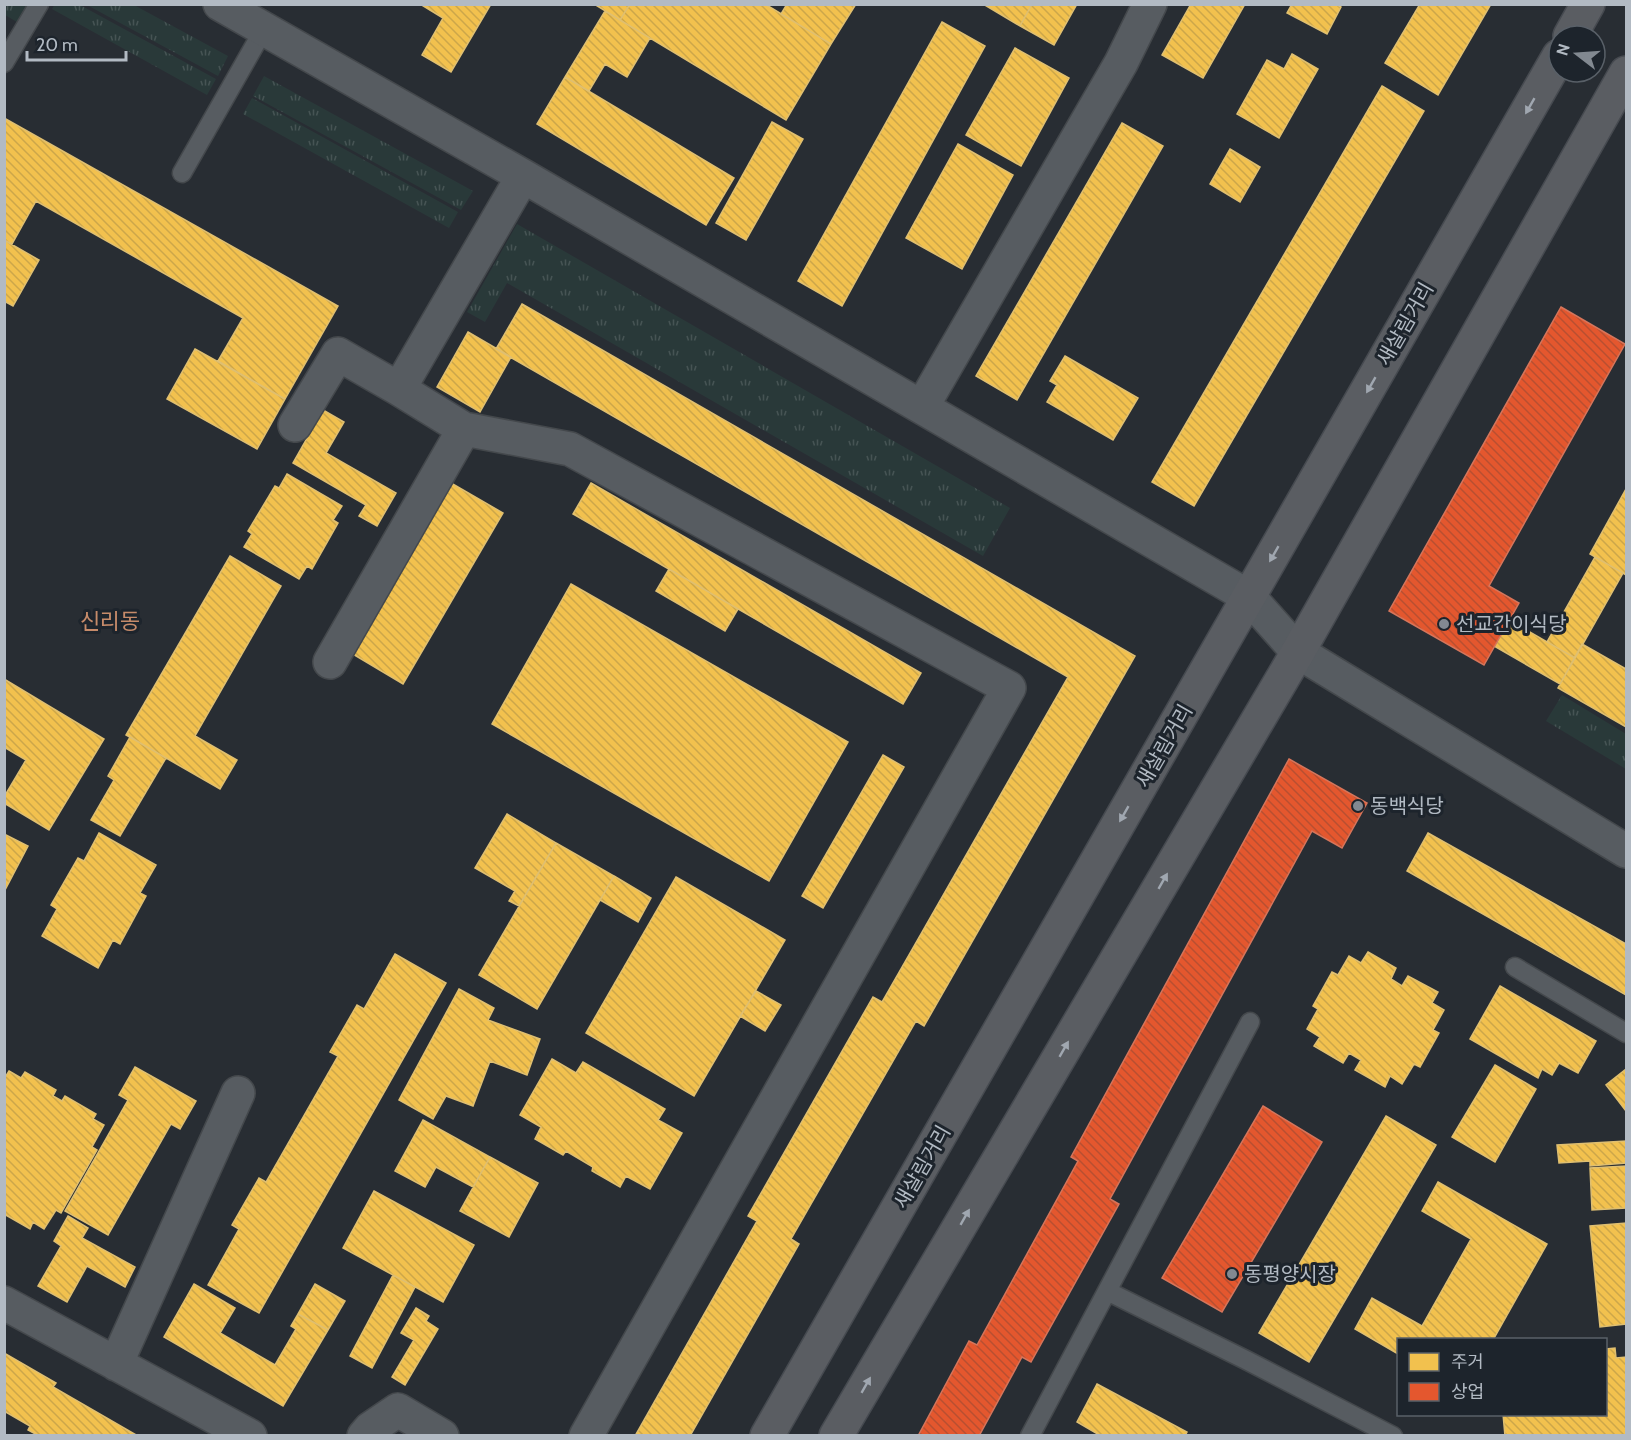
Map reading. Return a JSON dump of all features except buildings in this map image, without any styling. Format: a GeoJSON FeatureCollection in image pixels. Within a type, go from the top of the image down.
{"type":"FeatureCollection","features":[{"type":"Feature","properties":{"kind":"main road"},"geometry":{"type":"LineString","coordinates":[[1577,24],[1588,4]]}},
{"type":"Feature","properties":{"kind":"main road"},"geometry":{"type":"LineString","coordinates":[[836,1436],[1298,652],[1626,73]]}},
{"type":"Feature","properties":{"kind":"main road","name":"새살림거리"},"geometry":{"type":"LineString","coordinates":[[767,1436],[1547,77]]}},
{"type":"Feature","properties":{"kind":"street"},"geometry":{"type":"LineString","coordinates":[[220,4],[523,176],[1249,597],[1298,652],[1626,851]]}},
{"type":"Feature","properties":{"kind":"street"},"geometry":{"type":"LineString","coordinates":[[922,407],[1121,63],[1150,4]]}},
{"type":"Feature","properties":{"kind":"street"},"geometry":{"type":"LineString","coordinates":[[399,389],[523,176]]}},
{"type":"Feature","properties":{"kind":"street"},"geometry":{"type":"LineString","coordinates":[[295,426],[338,354],[464,429],[570,449],[1009,688],[586,1436]]}},
{"type":"Feature","properties":{"kind":"street"},"geometry":{"type":"LineString","coordinates":[[330,662],[464,429]]}},
{"type":"Feature","properties":{"kind":"street"},"geometry":{"type":"LineString","coordinates":[[116,1364],[238,1093]]}},
{"type":"Feature","properties":{"kind":"street"},"geometry":{"type":"LineString","coordinates":[[4,1303],[250,1436]]}},
{"type":"Feature","properties":{"kind":"street"},"geometry":{"type":"LineString","coordinates":[[364,1436],[370,1429],[398,1410],[442,1436]]}},
{"type":"Feature","properties":{"kind":"lane"},"geometry":{"type":"LineString","coordinates":[[4,63],[39,4]]}},
{"type":"Feature","properties":{"kind":"lane"},"geometry":{"type":"LineString","coordinates":[[182,172],[264,29]]}},
{"type":"Feature","properties":{"kind":"lane"},"geometry":{"type":"LineString","coordinates":[[1515,967],[1626,1033]]}},
{"type":"Feature","properties":{"kind":"lane"},"geometry":{"type":"LineString","coordinates":[[1030,1436],[1250,1022]]}},
{"type":"Feature","properties":{"kind":"lane"},"geometry":{"type":"LineString","coordinates":[[1107,1291],[1393,1436]]}},
{"type":"Feature","properties":{"kind":"green space"},"geometry":{"type":"Polygon","coordinates":[[[55,4],[80,5],[216,79],[207,95],[52,9],[55,4]]]}},
{"type":"Feature","properties":{"kind":"green space"},"geometry":{"type":"Polygon","coordinates":[[[4,5],[27,5],[17,22],[5,15],[4,5]]]}},
{"type":"Feature","properties":{"kind":"green space"},"geometry":{"type":"Polygon","coordinates":[[[87,5],[134,5],[228,56],[218,76],[87,5]]]}},
{"type":"Feature","properties":{"kind":"green space"},"geometry":{"type":"Polygon","coordinates":[[[264,76],[473,191],[461,210],[253,96],[264,76]]]}},
{"type":"Feature","properties":{"kind":"green space"},"geometry":{"type":"Polygon","coordinates":[[[252,98],[458,212],[449,228],[243,114],[252,98]]]}},
{"type":"Feature","properties":{"kind":"green space"},"geometry":{"type":"Polygon","coordinates":[[[517,224],[1010,508],[983,556],[507,283],[485,322],[467,312],[517,224]]]}},
{"type":"Feature","properties":{"kind":"green space"},"geometry":{"type":"Polygon","coordinates":[[[1562,695],[1626,734],[1626,769],[1546,721],[1562,695]]]}},
{"type":"Feature","properties":{"kind":"place","name":"선교간이식당"},"geometry":{"type":"Point","coordinates":[1444,624]}},
{"type":"Feature","properties":{"kind":"place","name":"동백식당"},"geometry":{"type":"Point","coordinates":[1358,806]}},
{"type":"Feature","properties":{"kind":"place","name":"동평양시장"},"geometry":{"type":"Point","coordinates":[1232,1274]}},
{"type":"Feature","properties":{"kind":"district","name":"신리동"},"geometry":{"type":"Point","coordinates":[110,621]}}]}
